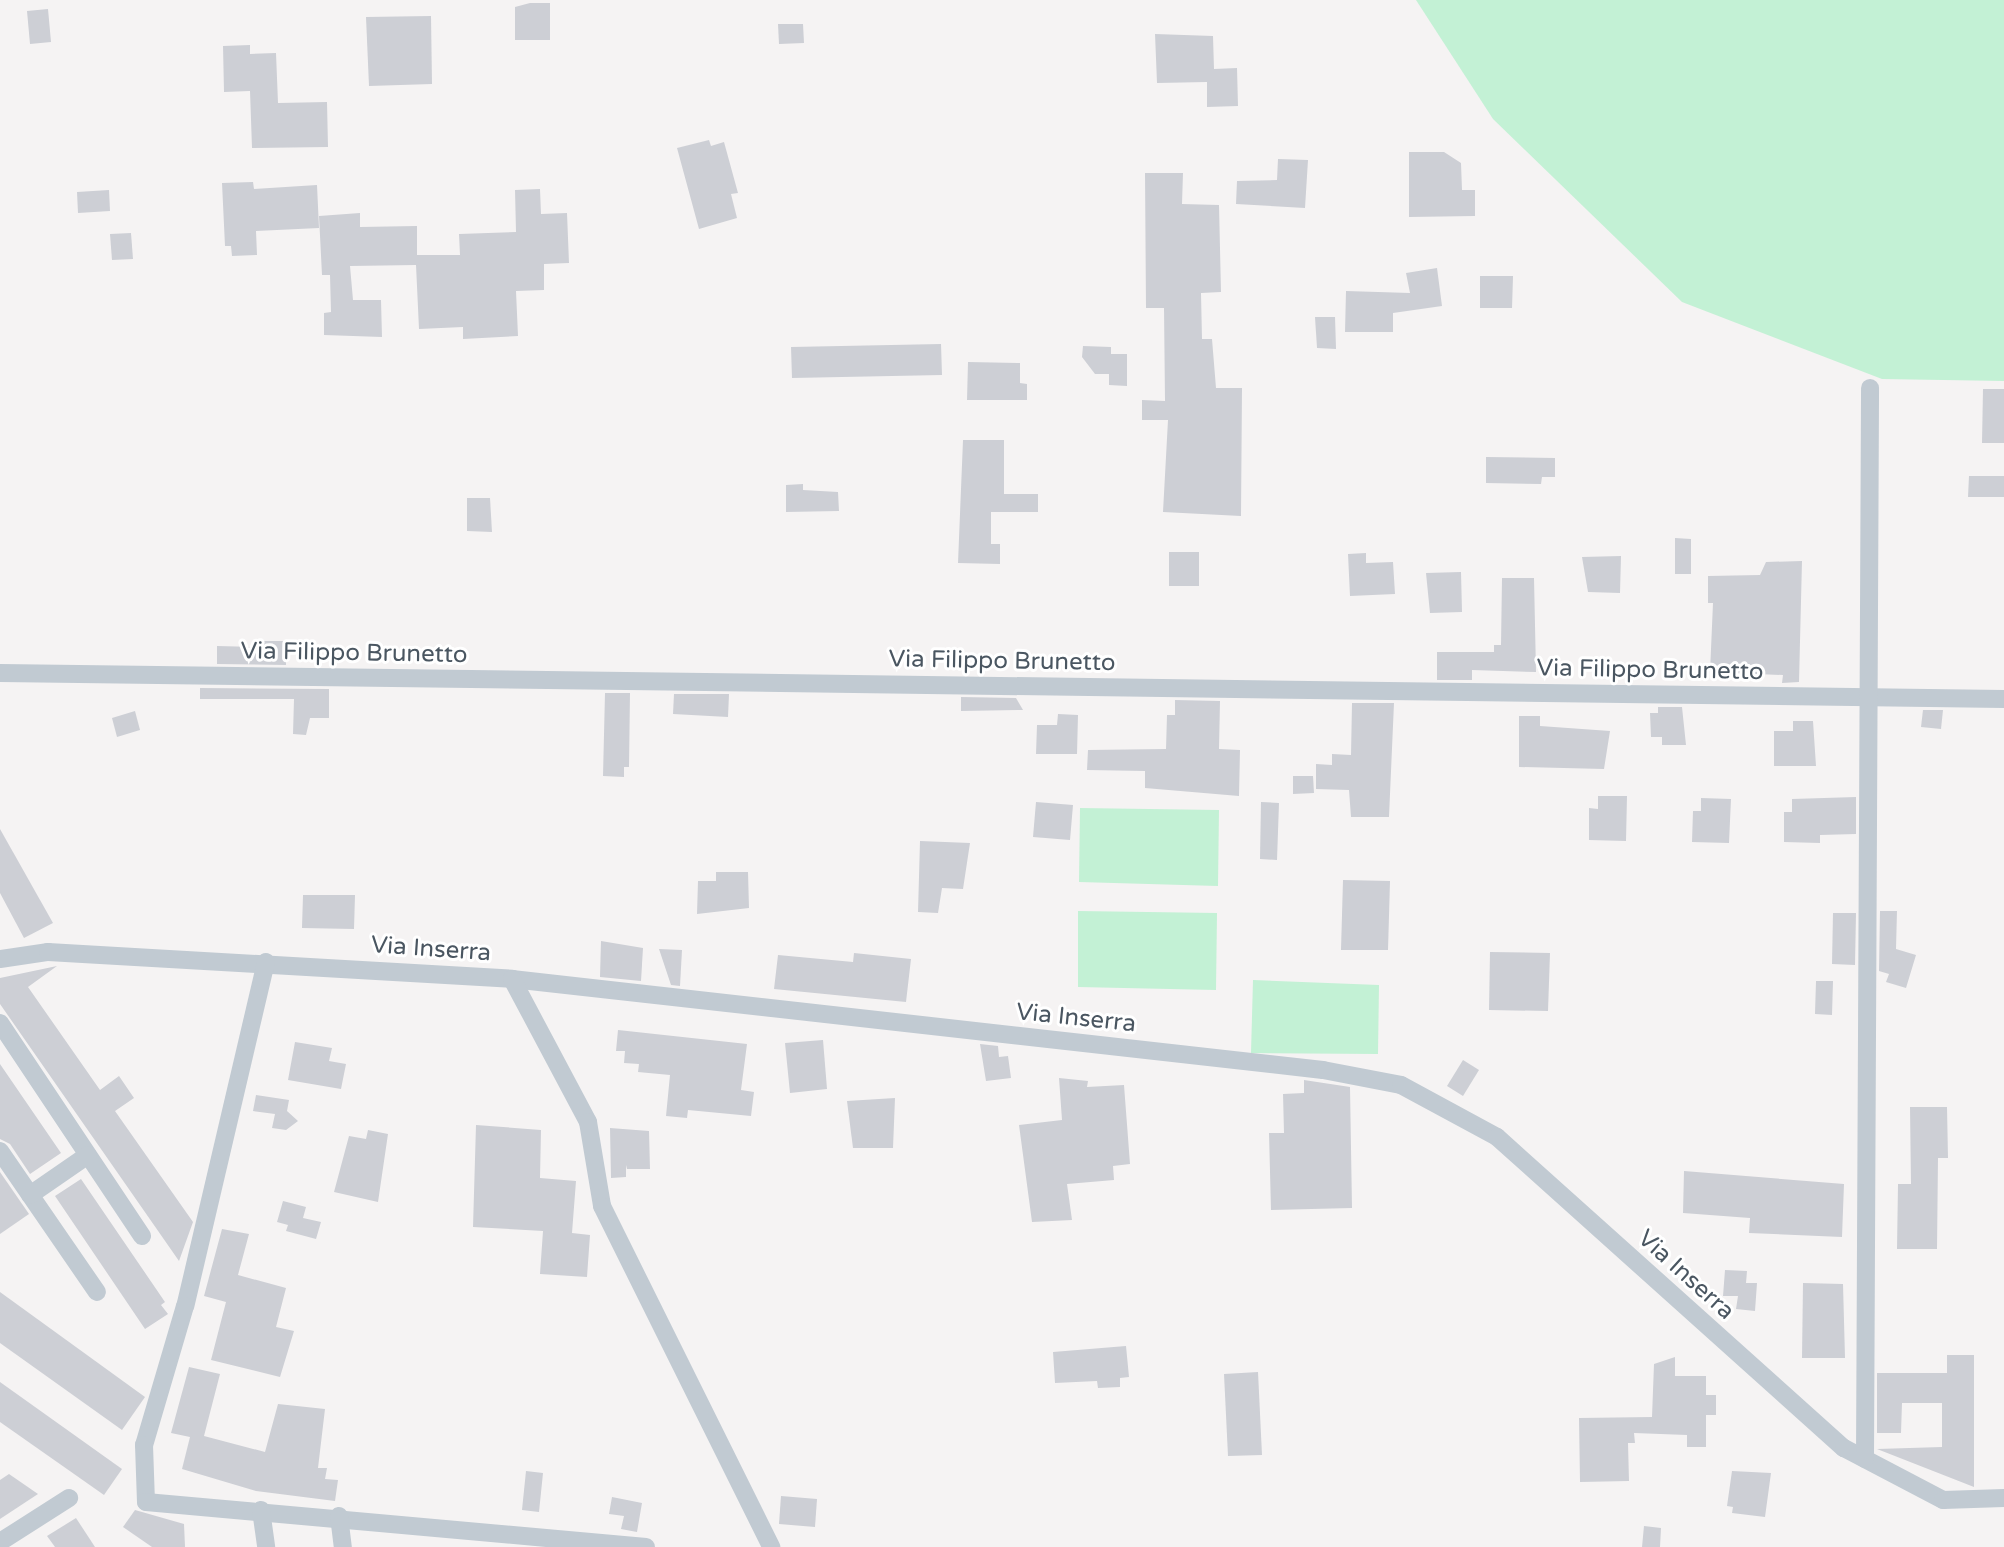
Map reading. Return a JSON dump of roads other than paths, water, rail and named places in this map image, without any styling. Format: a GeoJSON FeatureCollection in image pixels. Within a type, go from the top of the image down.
{"type":"FeatureCollection","features":[{"type":"Feature","properties":{"kind":"street"},"geometry":{"type":"LineString","coordinates":[[1865,1459],[1870,388]]}},
{"type":"Feature","properties":{"kind":"street","name":"Via Filippo Brunetto"},"geometry":{"type":"LineString","coordinates":[[0,673],[2004,699]]}},
{"type":"Feature","properties":{"kind":"street","name":"Via Inserra"},"geometry":{"type":"LineString","coordinates":[[0,959],[48,952],[266,962],[512,979],[1323,1070],[1401,1085],[1497,1137],[1844,1448],[1943,1500],[2004,1498]]}},
{"type":"Feature","properties":{"kind":"street"},"geometry":{"type":"LineString","coordinates":[[266,962],[185,1306],[144,1445],[146,1502],[339,1516],[646,1547]]}},
{"type":"Feature","properties":{"kind":"street"},"geometry":{"type":"LineString","coordinates":[[512,979],[588,1122],[602,1206],[771,1547]]}},
{"type":"Feature","properties":{"kind":"street"},"geometry":{"type":"LineString","coordinates":[[1,1026],[142,1236]]}},
{"type":"Feature","properties":{"kind":"street"},"geometry":{"type":"LineString","coordinates":[[0,1151],[97,1292]]}},
{"type":"Feature","properties":{"kind":"street"},"geometry":{"type":"LineString","coordinates":[[30,1195],[88,1155]]}},
{"type":"Feature","properties":{"kind":"street"},"geometry":{"type":"LineString","coordinates":[[0,1542],[69,1498]]}},
{"type":"Feature","properties":{"kind":"street"},"geometry":{"type":"LineString","coordinates":[[261,1510],[266,1547]]}},
{"type":"Feature","properties":{"kind":"street"},"geometry":{"type":"LineString","coordinates":[[339,1516],[343,1547]]}}]}
